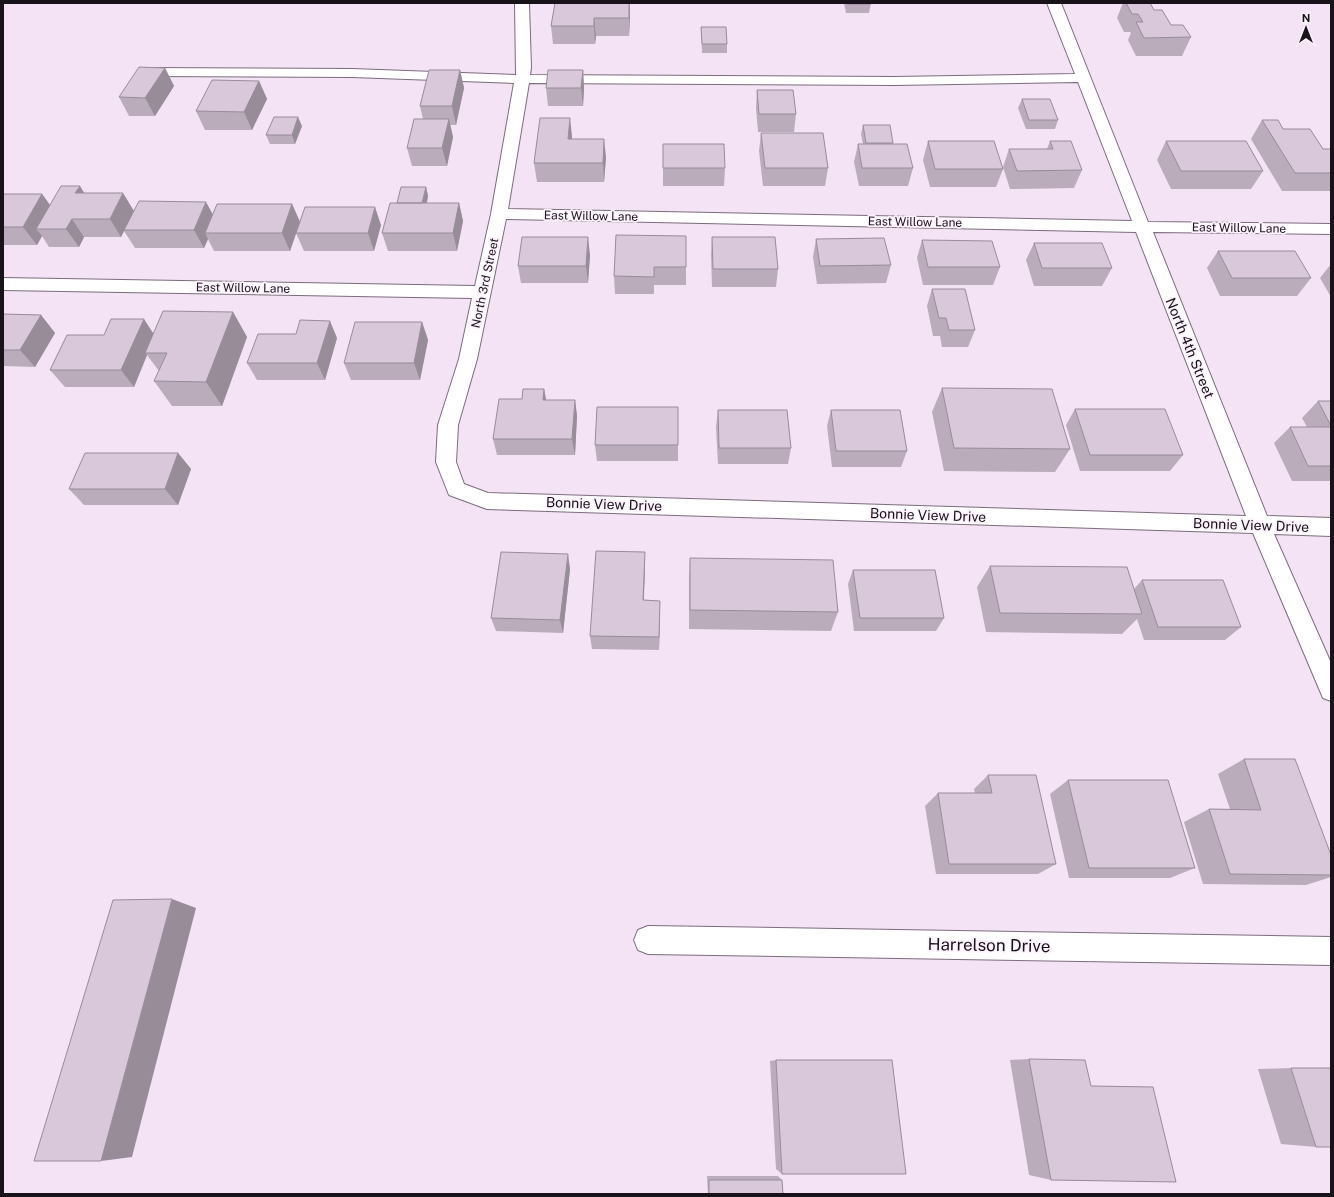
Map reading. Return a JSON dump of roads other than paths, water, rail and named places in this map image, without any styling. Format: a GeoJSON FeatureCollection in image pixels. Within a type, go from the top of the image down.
{"type":"FeatureCollection","features":[{"type":"Feature","properties":{"kind":"street","name":"North 3rd Street"},"geometry":{"type":"LineString","coordinates":[[522,3],[524,68],[499,214],[483,292],[468,359],[448,425],[446,462],[456,489],[487,501],[524,502]]}},
{"type":"Feature","properties":{"kind":"street","name":"North 4th Street"},"geometry":{"type":"LineString","coordinates":[[1054,3],[1260,526],[1331,690]]}},
{"type":"Feature","properties":{"kind":"street"},"geometry":{"type":"LineString","coordinates":[[148,72],[352,73],[522,79],[894,82],[1084,78]]}},
{"type":"Feature","properties":{"kind":"street","name":"East Willow Lane"},"geometry":{"type":"LineString","coordinates":[[499,214],[1142,227],[1331,229]]}},
{"type":"Feature","properties":{"kind":"street","name":"East Willow Lane"},"geometry":{"type":"LineString","coordinates":[[3,284],[483,292]]}},
{"type":"Feature","properties":{"kind":"street","name":"Bonnie View Drive"},"geometry":{"type":"LineString","coordinates":[[524,502],[1331,527]]}},
{"type":"Feature","properties":{"kind":"street","name":"Harrelson Drive"},"geometry":{"type":"LineString","coordinates":[[648,940],[1331,951]]}}]}
